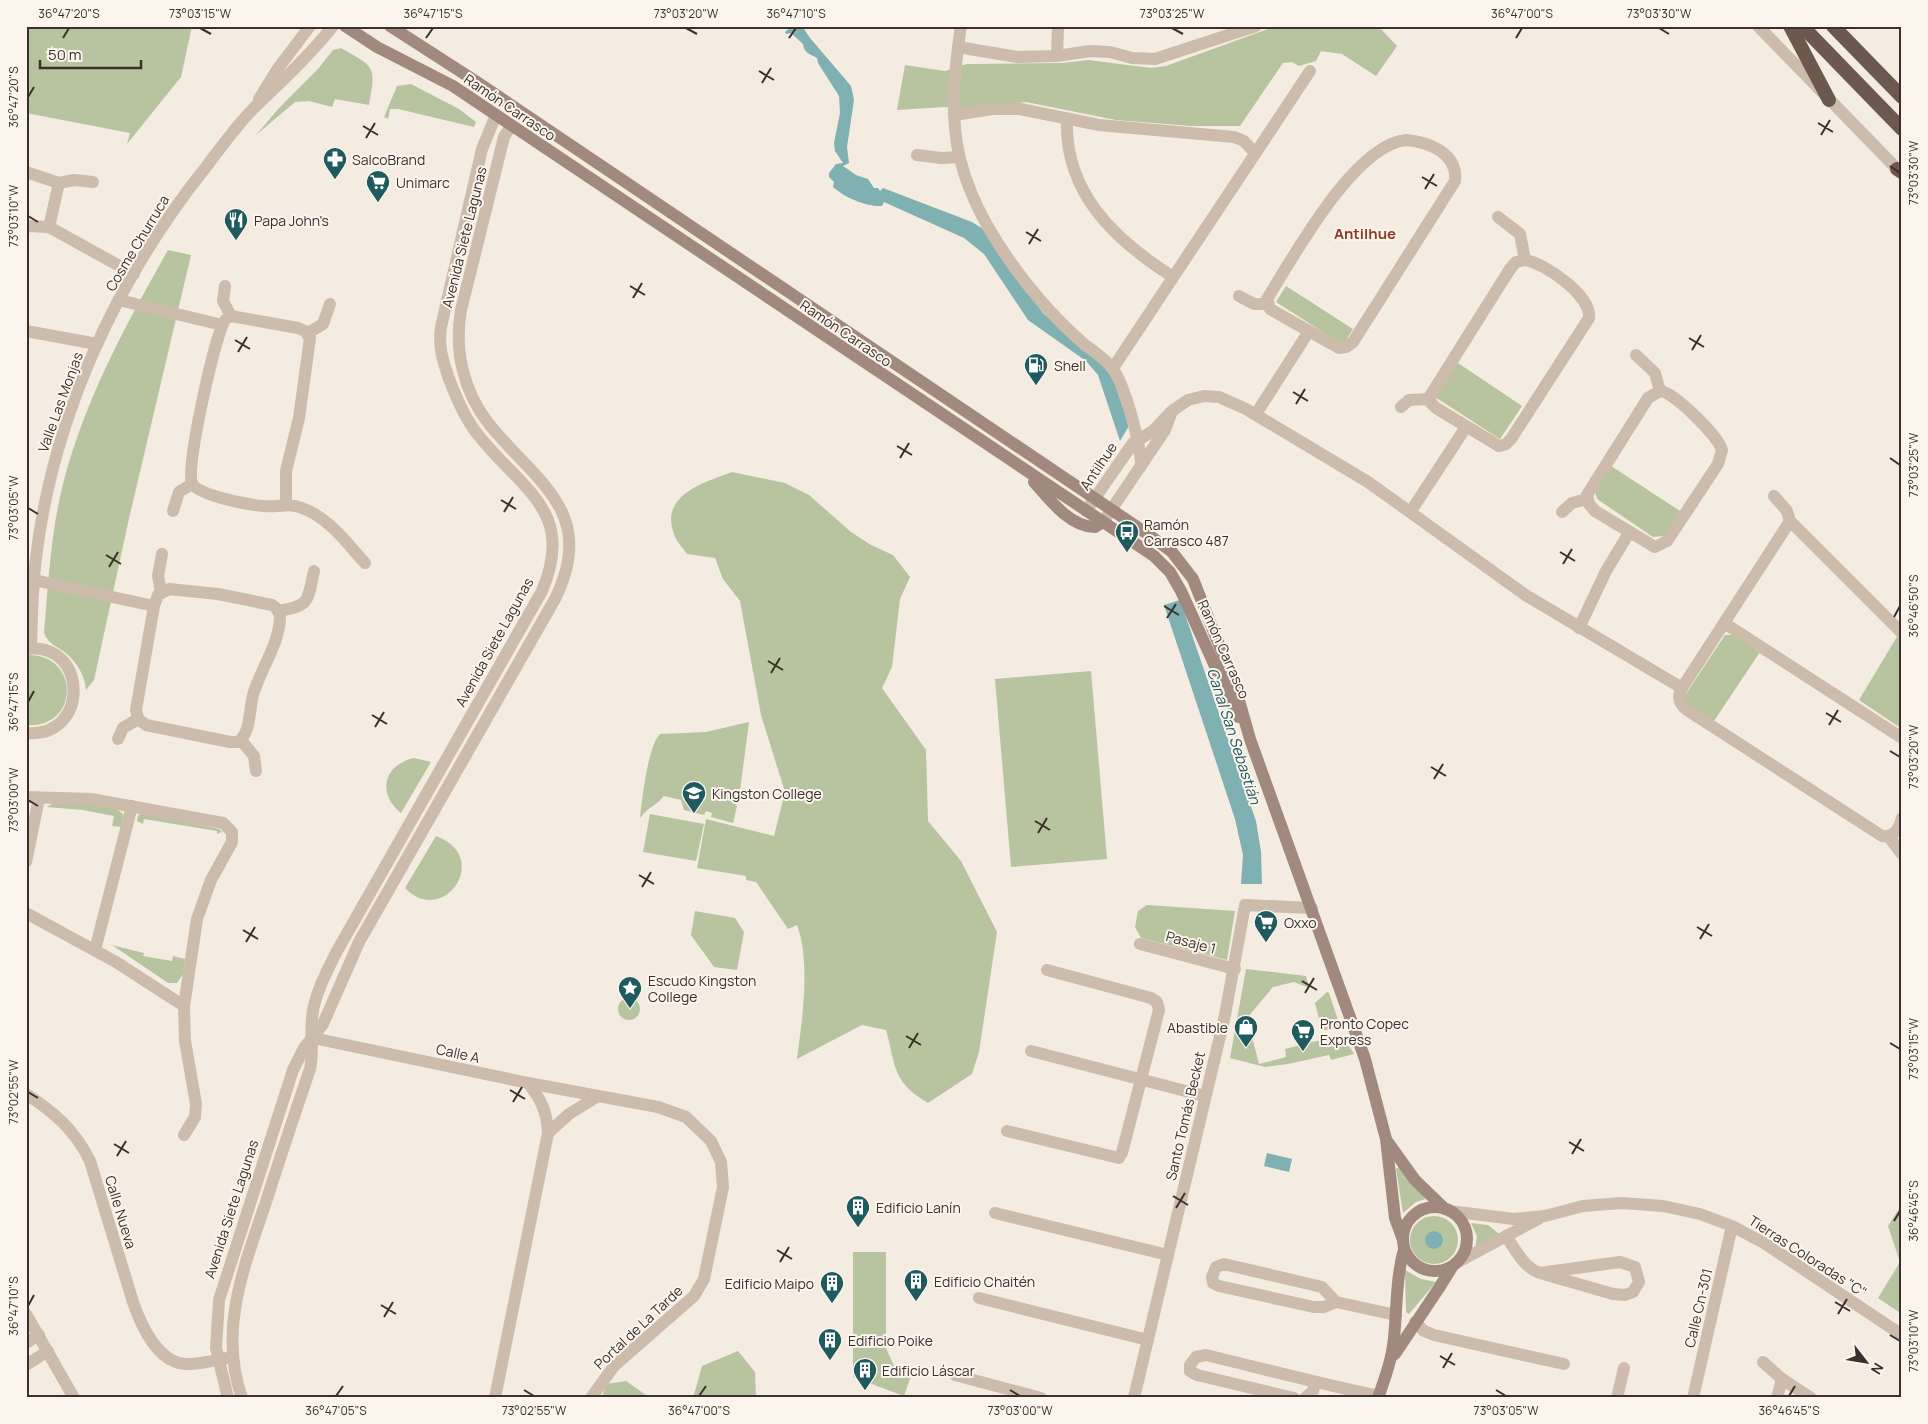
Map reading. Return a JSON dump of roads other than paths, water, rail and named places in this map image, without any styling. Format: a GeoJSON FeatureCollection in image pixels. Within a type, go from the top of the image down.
{"type":"FeatureCollection","features":[{"type":"Feature","properties":{"kind":"highway"},"geometry":{"type":"LineString","coordinates":[[1790,26],[1829,100]]}},
{"type":"Feature","properties":{"kind":"highway"},"geometry":{"type":"LineString","coordinates":[[1802,26],[1902,129]]}},
{"type":"Feature","properties":{"kind":"highway"},"geometry":{"type":"LineString","coordinates":[[1833,26],[1902,97]]}},
{"type":"Feature","properties":{"kind":"main road","name":"Ramón Carrasco"},"geometry":{"type":"LineString","coordinates":[[345,26],[377,47],[441,79],[1154,556],[1170,572],[1250,739]]}},
{"type":"Feature","properties":{"kind":"main road","name":"Ramón Carrasco"},"geometry":{"type":"LineString","coordinates":[[390,26],[480,84],[1112,510],[1172,552],[1188,570],[1234,683],[1250,739],[1365,1059],[1386,1139],[1395,1218],[1403,1245]]}},
{"type":"Feature","properties":{"kind":"main road"},"geometry":{"type":"LineString","coordinates":[[1025,470],[1046,496],[1071,518],[1090,527],[1103,522]]}},
{"type":"Feature","properties":{"kind":"main road","name":"Ramón Carrasco"},"geometry":{"type":"LineString","coordinates":[[1386,1139],[1415,1180],[1447,1210]]}},
{"type":"Feature","properties":{"kind":"main road"},"geometry":{"type":"LineString","coordinates":[[1379,1397],[1390,1362],[1396,1315],[1398,1271],[1405,1227],[1413,1216],[1431,1208],[1447,1210],[1460,1220],[1467,1238],[1464,1252],[1415,1322],[1390,1362]]}},
{"type":"Feature","properties":{"kind":"main road"},"geometry":{"type":"LineString","coordinates":[[1403,1245],[1410,1260],[1421,1268],[1440,1271],[1454,1265]]}},
{"type":"Feature","properties":{"kind":"street","name":"Cosme Churruca"},"geometry":{"type":"LineString","coordinates":[[97,344],[134,274],[184,195],[256,106],[279,67],[310,26]]}},
{"type":"Feature","properties":{"kind":"street","name":"Cosme Churruca"},"geometry":{"type":"LineString","coordinates":[[256,106],[280,85],[333,26]]}},
{"type":"Feature","properties":{"kind":"street"},"geometry":{"type":"LineString","coordinates":[[961,26],[954,115],[959,157],[971,192],[988,227],[1026,282],[1059,320],[1113,368],[1120,382],[1138,439]]}},
{"type":"Feature","properties":{"kind":"street"},"geometry":{"type":"LineString","coordinates":[[1057,56],[1058,26]]}},
{"type":"Feature","properties":{"kind":"street"},"geometry":{"type":"LineString","coordinates":[[958,47],[1012,56],[1057,56],[1100,51],[1132,58],[1160,58],[1256,26]]}},
{"type":"Feature","properties":{"kind":"street"},"geometry":{"type":"LineString","coordinates":[[1758,26],[1900,172]]}},
{"type":"Feature","properties":{"kind":"street"},"geometry":{"type":"LineString","coordinates":[[1113,368],[1310,71]]}},
{"type":"Feature","properties":{"kind":"street"},"geometry":{"type":"LineString","coordinates":[[954,115],[1005,108],[1036,111],[1099,125],[1234,137],[1244,141],[1255,153]]}},
{"type":"Feature","properties":{"kind":"street","name":"Avenida Siete Lagunas"},"geometry":{"type":"LineString","coordinates":[[242,1398],[232,1357],[232,1329],[236,1296],[310,1069],[314,1009],[337,951],[536,602],[550,568],[552,542],[550,528],[542,506],[528,487],[480,438],[466,417],[440,355],[439,336],[482,149],[496,116]]}},
{"type":"Feature","properties":{"kind":"street"},"geometry":{"type":"LineString","coordinates":[[1067,119],[1070,161],[1089,200],[1122,239],[1173,277]]}},
{"type":"Feature","properties":{"kind":"street","name":"Avenida Siete Lagunas"},"geometry":{"type":"LineString","coordinates":[[228,1398],[218,1359],[216,1321],[222,1284],[293,1070],[301,1053],[327,1018],[359,942],[555,599],[566,571],[568,553],[567,530],[556,497],[489,423],[473,398],[461,366],[457,329],[504,137],[511,126]]}},
{"type":"Feature","properties":{"kind":"street"},"geometry":{"type":"LineString","coordinates":[[1398,141],[1422,142],[1437,149],[1449,158],[1456,174],[1452,188],[1353,342],[1346,347],[1339,348],[1309,331],[1270,309],[1267,304],[1269,296],[1334,196],[1371,156],[1382,148],[1398,141]]}},
{"type":"Feature","properties":{"kind":"street"},"geometry":{"type":"LineString","coordinates":[[916,155],[941,158],[959,157]]}},
{"type":"Feature","properties":{"kind":"street"},"geometry":{"type":"LineString","coordinates":[[26,172],[59,183],[74,180],[93,182]]}},
{"type":"Feature","properties":{"kind":"street"},"geometry":{"type":"LineString","coordinates":[[49,226],[59,183]]}},
{"type":"Feature","properties":{"kind":"street"},"geometry":{"type":"LineString","coordinates":[[1498,217],[1520,234],[1526,260]]}},
{"type":"Feature","properties":{"kind":"street"},"geometry":{"type":"LineString","coordinates":[[26,226],[49,226],[134,274]]}},
{"type":"Feature","properties":{"kind":"street"},"geometry":{"type":"LineString","coordinates":[[1526,260],[1554,275],[1577,293],[1589,308],[1589,318],[1509,441],[1502,445],[1494,445],[1436,408],[1430,399],[1432,389],[1516,262],[1526,260]]}},
{"type":"Feature","properties":{"kind":"street"},"geometry":{"type":"LineString","coordinates":[[225,286],[226,321],[202,403],[191,478],[192,484],[197,489],[213,495],[258,506],[274,506],[286,503],[304,508],[326,522],[364,563]]}},
{"type":"Feature","properties":{"kind":"street"},"geometry":{"type":"LineString","coordinates":[[1239,296],[1254,304],[1267,304]]}},
{"type":"Feature","properties":{"kind":"street"},"geometry":{"type":"LineString","coordinates":[[119,300],[226,321],[298,328],[308,334],[310,343],[303,390],[286,472],[286,503]]}},
{"type":"Feature","properties":{"kind":"street"},"geometry":{"type":"LineString","coordinates":[[308,334],[324,324],[330,304]]}},
{"type":"Feature","properties":{"kind":"street"},"geometry":{"type":"LineString","coordinates":[[26,330],[97,344]]}},
{"type":"Feature","properties":{"kind":"street"},"geometry":{"type":"LineString","coordinates":[[1256,414],[1309,331]]}},
{"type":"Feature","properties":{"kind":"street","name":"Valle Las Monjas"},"geometry":{"type":"LineString","coordinates":[[26,733],[48,731],[62,722],[71,708],[75,691],[72,674],[62,660],[48,651],[29,649],[34,580],[31,556],[63,431],[97,344]]}},
{"type":"Feature","properties":{"kind":"street"},"geometry":{"type":"LineString","coordinates":[[1636,355],[1655,373],[1660,391]]}},
{"type":"Feature","properties":{"kind":"street"},"geometry":{"type":"LineString","coordinates":[[454,390],[473,398]]}},
{"type":"Feature","properties":{"kind":"street"},"geometry":{"type":"LineString","coordinates":[[1660,391],[1672,395],[1716,438],[1721,446],[1722,455],[1718,464],[1664,545],[1652,547],[1595,511],[1587,499],[1590,487],[1648,398],[1660,391]]}},
{"type":"Feature","properties":{"kind":"street"},"geometry":{"type":"LineString","coordinates":[[1103,522],[1153,449],[1161,428],[1172,412],[1188,400],[1212,396],[1236,404],[1256,414],[1368,482],[1502,580],[1682,688]]}},
{"type":"Feature","properties":{"kind":"street"},"geometry":{"type":"LineString","coordinates":[[1401,407],[1408,400],[1430,399]]}},
{"type":"Feature","properties":{"kind":"street"},"geometry":{"type":"LineString","coordinates":[[1411,512],[1466,427]]}},
{"type":"Feature","properties":{"kind":"street","name":"Antilhue"},"geometry":{"type":"LineString","coordinates":[[1086,511],[1127,449],[1138,439],[1161,428]]}},
{"type":"Feature","properties":{"kind":"street","name":"Antilhue"},"geometry":{"type":"LineString","coordinates":[[1138,439],[1149,442],[1153,449]]}},
{"type":"Feature","properties":{"kind":"street","name":"Antilhue"},"geometry":{"type":"LineString","coordinates":[[1138,439],[1141,466]]}},
{"type":"Feature","properties":{"kind":"street"},"geometry":{"type":"LineString","coordinates":[[173,511],[179,492],[192,484]]}},
{"type":"Feature","properties":{"kind":"street"},"geometry":{"type":"LineString","coordinates":[[1774,496],[1788,511],[1790,521],[1902,633]]}},
{"type":"Feature","properties":{"kind":"street"},"geometry":{"type":"LineString","coordinates":[[1562,512],[1572,503],[1587,499]]}},
{"type":"Feature","properties":{"kind":"street"},"geometry":{"type":"LineString","coordinates":[[1790,521],[1682,688],[1679,699],[1687,710],[1879,835],[1889,837],[1902,854]]}},
{"type":"Feature","properties":{"kind":"street"},"geometry":{"type":"LineString","coordinates":[[1580,628],[1606,571],[1629,533]]}},
{"type":"Feature","properties":{"kind":"street"},"geometry":{"type":"LineString","coordinates":[[161,592],[169,589],[218,594],[272,605],[278,610],[280,617],[277,631],[253,696],[245,734],[241,740],[230,742],[155,727],[146,725],[138,719],[136,710],[154,606],[161,592],[158,576],[162,554]]}},
{"type":"Feature","properties":{"kind":"street"},"geometry":{"type":"LineString","coordinates":[[278,610],[298,607],[304,604],[308,597],[314,571]]}},
{"type":"Feature","properties":{"kind":"street"},"geometry":{"type":"LineString","coordinates":[[34,580],[154,606]]}},
{"type":"Feature","properties":{"kind":"street"},"geometry":{"type":"LineString","coordinates":[[1724,623],[1902,738]]}},
{"type":"Feature","properties":{"kind":"street"},"geometry":{"type":"LineString","coordinates":[[118,740],[123,728],[138,719]]}},
{"type":"Feature","properties":{"kind":"street"},"geometry":{"type":"LineString","coordinates":[[241,740],[254,756],[256,771]]}},
{"type":"Feature","properties":{"kind":"street"},"geometry":{"type":"LineString","coordinates":[[26,862],[33,797],[91,799],[132,806],[223,823],[232,832],[232,842],[211,880],[197,919],[184,1006],[185,1042],[196,1104],[195,1117],[184,1135]]}},
{"type":"Feature","properties":{"kind":"street"},"geometry":{"type":"LineString","coordinates":[[94,950],[132,806]]}},
{"type":"Feature","properties":{"kind":"street"},"geometry":{"type":"LineString","coordinates":[[1889,837],[1895,833],[1902,818]]}},
{"type":"Feature","properties":{"kind":"street","name":"Santo Tomás Becket"},"geometry":{"type":"LineString","coordinates":[[1134,1398],[1235,969],[1245,905],[1312,908]]}},
{"type":"Feature","properties":{"kind":"street"},"geometry":{"type":"LineString","coordinates":[[26,913],[94,950],[184,1006]]}},
{"type":"Feature","properties":{"kind":"street","name":"Pasaje 1"},"geometry":{"type":"LineString","coordinates":[[1140,944],[1235,969]]}},
{"type":"Feature","properties":{"kind":"street"},"geometry":{"type":"LineString","coordinates":[[1007,1132],[1119,1158],[1122,1153],[1141,1079],[1158,1010],[1157,1002],[1151,998],[1047,970]]}},
{"type":"Feature","properties":{"kind":"street","name":"Calle A"},"geometry":{"type":"LineString","coordinates":[[313,1038],[598,1096]]}},
{"type":"Feature","properties":{"kind":"street"},"geometry":{"type":"LineString","coordinates":[[1031,1050],[1206,1096]]}},
{"type":"Feature","properties":{"kind":"street"},"geometry":{"type":"LineString","coordinates":[[495,1398],[548,1133],[547,1119],[542,1103],[528,1083]]}},
{"type":"Feature","properties":{"kind":"street","name":"Calle Nueva"},"geometry":{"type":"LineString","coordinates":[[26,1094],[57,1114],[76,1135],[84,1148],[90,1161],[136,1312],[148,1333],[166,1356],[184,1364],[218,1359]]}},
{"type":"Feature","properties":{"kind":"street"},"geometry":{"type":"LineString","coordinates":[[548,1133],[569,1114],[598,1096]]}},
{"type":"Feature","properties":{"kind":"street","name":"Portal de La Tarde"},"geometry":{"type":"LineString","coordinates":[[591,1398],[614,1366],[687,1302],[700,1288],[707,1269],[724,1179],[721,1162],[711,1141],[686,1117],[658,1107],[598,1096]]}},
{"type":"Feature","properties":{"kind":"street","name":"Tierras Coloradas \"C\""},"geometry":{"type":"LineString","coordinates":[[1447,1210],[1487,1217],[1514,1219],[1545,1216],[1583,1206],[1642,1204],[1684,1210],[1732,1226],[1764,1243],[1902,1335]]}},
{"type":"Feature","properties":{"kind":"street"},"geometry":{"type":"LineString","coordinates":[[995,1213],[1168,1256]]}},
{"type":"Feature","properties":{"kind":"street","name":"Tierras Coloradas \"C\""},"geometry":{"type":"LineString","coordinates":[[1454,1265],[1545,1216]]}},
{"type":"Feature","properties":{"kind":"street"},"geometry":{"type":"LineString","coordinates":[[1487,1217],[1506,1236],[1527,1264],[1540,1273],[1621,1295],[1633,1292],[1639,1282],[1634,1267],[1620,1262],[1540,1273]]}},
{"type":"Feature","properties":{"kind":"street","name":"Calle Cn-301"},"geometry":{"type":"LineString","coordinates":[[1693,1398],[1732,1226]]}},
{"type":"Feature","properties":{"kind":"street"},"geometry":{"type":"LineString","coordinates":[[1336,1302],[1324,1307],[1314,1307],[1218,1286],[1213,1283],[1212,1277],[1216,1267],[1224,1264],[1322,1287],[1336,1302],[1396,1315]]}},
{"type":"Feature","properties":{"kind":"street"},"geometry":{"type":"LineString","coordinates":[[979,1298],[1148,1340]]}},
{"type":"Feature","properties":{"kind":"street"},"geometry":{"type":"LineString","coordinates":[[26,1314],[74,1398]]}},
{"type":"Feature","properties":{"kind":"street"},"geometry":{"type":"LineString","coordinates":[[1415,1322],[1424,1331],[1434,1335],[1564,1364]]}},
{"type":"Feature","properties":{"kind":"street"},"geometry":{"type":"LineString","coordinates":[[26,1343],[39,1335]]}},
{"type":"Feature","properties":{"kind":"street"},"geometry":{"type":"LineString","coordinates":[[26,1365],[48,1352]]}},
{"type":"Feature","properties":{"kind":"street"},"geometry":{"type":"LineString","coordinates":[[1294,1398],[1197,1375],[1190,1371],[1190,1365],[1196,1357],[1206,1355],[1379,1397]]}},
{"type":"Feature","properties":{"kind":"street"},"geometry":{"type":"LineString","coordinates":[[218,1359],[232,1357]]}},
{"type":"Feature","properties":{"kind":"street"},"geometry":{"type":"LineString","coordinates":[[1763,1362],[1782,1379],[1811,1398]]}},
{"type":"Feature","properties":{"kind":"street"},"geometry":{"type":"LineString","coordinates":[[1617,1398],[1624,1368]]}},
{"type":"Feature","properties":{"kind":"street"},"geometry":{"type":"LineString","coordinates":[[955,1375],[1036,1397]]}},
{"type":"Feature","properties":{"kind":"street"},"geometry":{"type":"LineString","coordinates":[[1777,1398],[1782,1379]]}},
{"type":"Feature","properties":{"kind":"street"},"geometry":{"type":"LineString","coordinates":[[1305,1398],[1313,1391],[1315,1383]]}},
{"type":"Feature","properties":{"kind":"water"},"geometry":{"type":"Polygon","coordinates":[[[793,26],[802,26],[851,86],[854,100],[847,147],[849,163],[843,166],[856,175],[868,179],[874,188],[878,188],[880,191],[883,188],[972,222],[983,229],[1043,313],[1105,368],[1114,381],[1129,426],[1120,441],[1098,375],[1086,361],[1028,320],[984,254],[964,238],[884,202],[882,206],[862,203],[849,198],[833,187],[834,182],[829,177],[829,173],[836,164],[843,163],[835,151],[834,143],[840,113],[839,96],[818,63],[817,58],[806,51],[803,44],[791,33],[786,34],[785,32],[793,26]]]}},
{"type":"Feature","properties":{"kind":"water"},"geometry":{"type":"Polygon","coordinates":[[[1180,600],[1256,821],[1261,852],[1262,884],[1241,884],[1243,855],[1235,819],[1164,605],[1180,600]]]}},
{"type":"Feature","properties":{"kind":"water"},"geometry":{"type":"Polygon","coordinates":[[[1267,1153],[1292,1159],[1289,1172],[1264,1166],[1267,1153]]]}},
{"type":"Feature","properties":{"kind":"water"},"geometry":{"type":"Polygon","coordinates":[[[1430,1231],[1438,1231],[1443,1236],[1441,1247],[1430,1249],[1425,1244],[1425,1236],[1430,1231]]]}},
{"type":"Feature","properties":{"kind":"place","name":"SalcoBrand"},"geometry":{"type":"Point","coordinates":[335,180]}},
{"type":"Feature","properties":{"kind":"place","name":"Unimarc"},"geometry":{"type":"Point","coordinates":[378,203]}},
{"type":"Feature","properties":{"kind":"place","name":"Papa John's"},"geometry":{"type":"Point","coordinates":[236,241]}},
{"type":"Feature","properties":{"kind":"place","name":"Shell"},"geometry":{"type":"Point","coordinates":[1036,386]}},
{"type":"Feature","properties":{"kind":"place","name":"Ramón Carrasco 487"},"geometry":{"type":"Point","coordinates":[1127,553]}},
{"type":"Feature","properties":{"kind":"place","name":"Kingston College"},"geometry":{"type":"Point","coordinates":[694,814]}},
{"type":"Feature","properties":{"kind":"place","name":"Oxxo"},"geometry":{"type":"Point","coordinates":[1266,943]}},
{"type":"Feature","properties":{"kind":"place","name":"Escudo Kingston College"},"geometry":{"type":"Point","coordinates":[630,1009]}},
{"type":"Feature","properties":{"kind":"place","name":"Abastible"},"geometry":{"type":"Point","coordinates":[1246,1048]}},
{"type":"Feature","properties":{"kind":"place","name":"Pronto Copec Express"},"geometry":{"type":"Point","coordinates":[1303,1052]}},
{"type":"Feature","properties":{"kind":"place","name":"Edificio Lanín"},"geometry":{"type":"Point","coordinates":[858,1228]}},
{"type":"Feature","properties":{"kind":"place","name":"Edificio Chaitén"},"geometry":{"type":"Point","coordinates":[916,1302]}},
{"type":"Feature","properties":{"kind":"place","name":"Edificio Maipo"},"geometry":{"type":"Point","coordinates":[832,1304]}},
{"type":"Feature","properties":{"kind":"place","name":"Edificio Poike"},"geometry":{"type":"Point","coordinates":[830,1361]}},
{"type":"Feature","properties":{"kind":"place","name":"Edificio Láscar"},"geometry":{"type":"Point","coordinates":[865,1391]}},
{"type":"Feature","properties":{"kind":"district","name":"Antilhue"},"geometry":{"type":"Point","coordinates":[1365,233]}},
{"type":"Feature","properties":{"kind":"water label","name":"Canal San Sebastián"},"geometry":{"type":"Point","coordinates":[1234,736]}}]}
